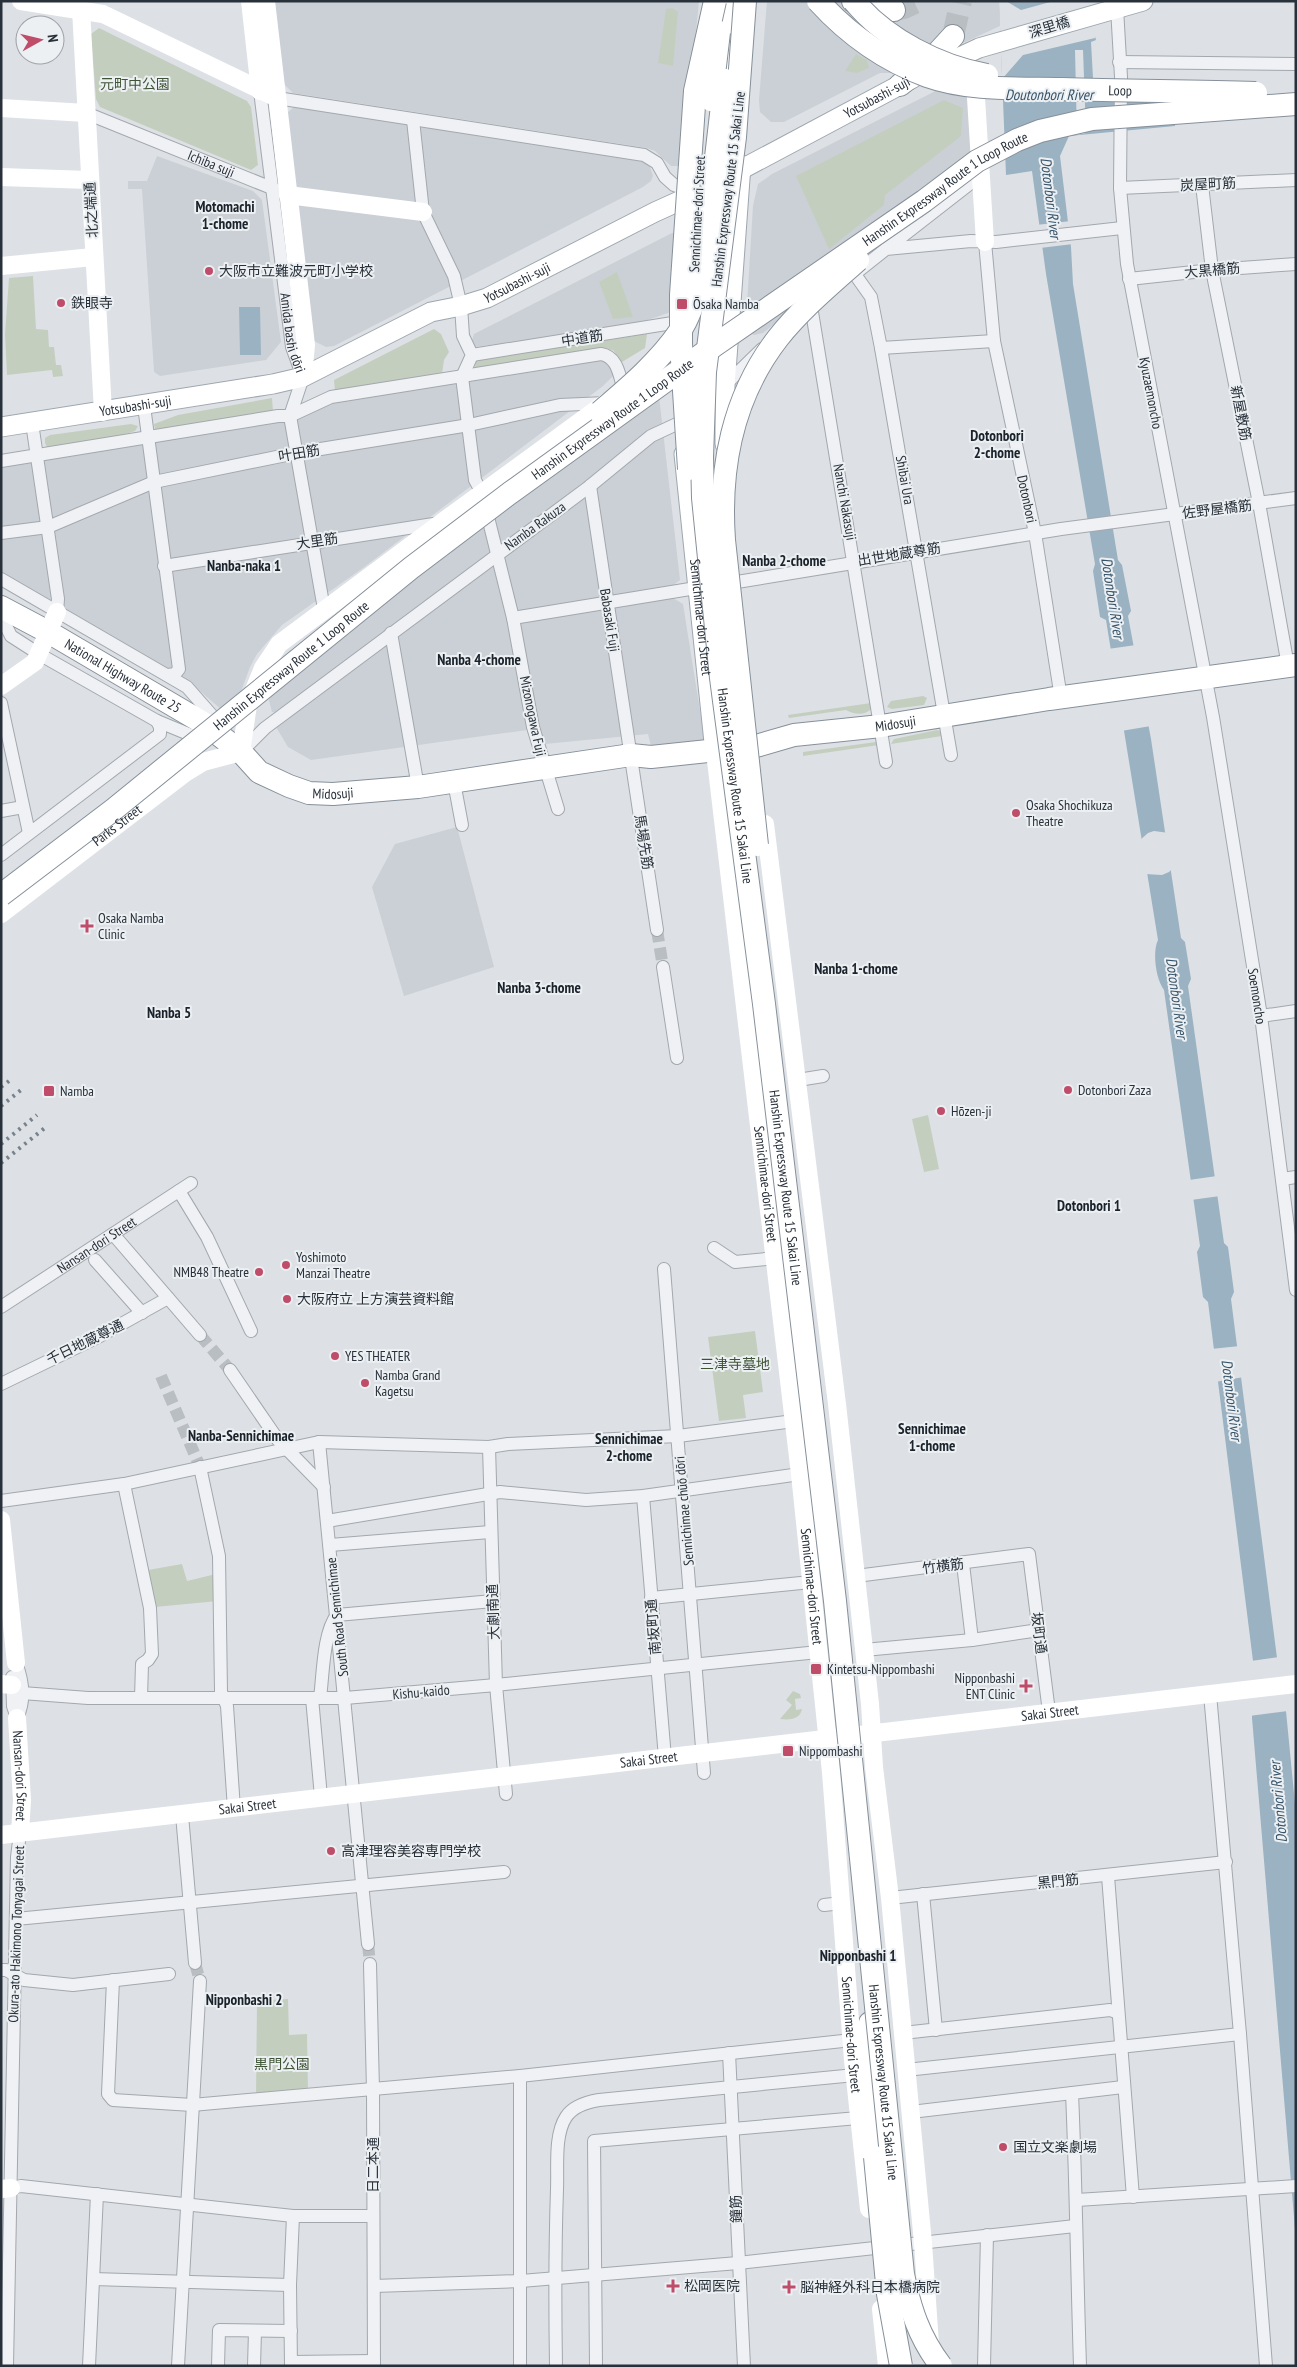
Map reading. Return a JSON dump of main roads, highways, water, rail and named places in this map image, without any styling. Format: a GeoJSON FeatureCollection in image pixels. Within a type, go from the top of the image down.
{"type":"FeatureCollection","features":[{"type":"Feature","properties":{"kind":"highway"},"geometry":{"type":"LineString","coordinates":[[715,1],[702,49],[693,105],[680,320],[686,440],[694,516],[721,678]]}},
{"type":"Feature","properties":{"kind":"highway"},"geometry":{"type":"LineString","coordinates":[[697,286],[704,175],[722,1]]}},
{"type":"Feature","properties":{"kind":"highway"},"geometry":{"type":"LineString","coordinates":[[510,493],[645,371],[680,330],[697,286],[710,205],[734,1]]}},
{"type":"Feature","properties":{"kind":"highway","name":"Hanshin Expressway Route 15 Sakai Line"},"geometry":{"type":"LineString","coordinates":[[745,1],[735,137],[705,372],[702,416],[703,498],[721,678],[764,1004],[836,1611],[903,2274],[914,2319],[922,2338],[941,2366]]}},
{"type":"Feature","properties":{"kind":"highway","name":"Loop"},"geometry":{"type":"LineString","coordinates":[[818,1],[837,22],[882,55],[929,76],[955,83],[982,86],[1094,90],[1296,94]]}},
{"type":"Feature","properties":{"kind":"highway"},"geometry":{"type":"LineString","coordinates":[[854,1],[875,22],[894,36],[933,57],[961,69],[998,78],[1053,82],[1094,90]]}},
{"type":"Feature","properties":{"kind":"highway"},"geometry":{"type":"LineString","coordinates":[[854,1],[864,6],[894,10]]}},
{"type":"Feature","properties":{"kind":"highway"},"geometry":{"type":"LineString","coordinates":[[900,84],[931,60],[958,45]]}},
{"type":"Feature","properties":{"kind":"highway","name":"Hanshin Expressway Route 1 Loop Route"},"geometry":{"type":"LineString","coordinates":[[1,894],[113,810],[411,568],[510,493],[739,329],[995,150],[1017,140],[1062,125],[1132,114],[1296,104]]}},
{"type":"Feature","properties":{"kind":"highway"},"geometry":{"type":"LineString","coordinates":[[764,1004],[757,836],[724,540],[722,493],[724,467],[737,416],[746,391],[767,352],[812,302],[924,200]]}},
{"type":"Feature","properties":{"kind":"highway","name":"National Highway Route 25"},"geometry":{"type":"LineString","coordinates":[[1,607],[54,622],[205,724],[241,752]]}},
{"type":"Feature","properties":{"kind":"highway","name":"Midosuji"},"geometry":{"type":"LineString","coordinates":[[241,752],[259,772],[289,786],[310,793],[333,794],[418,787],[631,755],[651,757],[715,752],[756,746],[794,735],[881,726],[1061,698],[1292,666]]}},
{"type":"Feature","properties":{"kind":"highway"},"geometry":{"type":"LineString","coordinates":[[871,1943],[869,2064],[875,2157],[888,2294],[901,2366]]}},
{"type":"Feature","properties":{"kind":"main road"},"geometry":{"type":"LineString","coordinates":[[21,1],[104,14],[277,98]]}},
{"type":"Feature","properties":{"kind":"main road","name":"Amida bashi dōri"},"geometry":{"type":"LineString","coordinates":[[250,1],[260,91]]}},
{"type":"Feature","properties":{"kind":"main road","name":"Amida bashi dōri"},"geometry":{"type":"LineString","coordinates":[[266,1],[277,98],[280,192],[306,345],[304,377]]}},
{"type":"Feature","properties":{"kind":"main road","name":"Sennichimae-dori Street"},"geometry":{"type":"LineString","coordinates":[[709,1],[697,193],[692,342],[681,422],[696,588],[800,1474],[828,1740],[858,2118],[887,2366]]}},
{"type":"Feature","properties":{"kind":"main road"},"geometry":{"type":"LineString","coordinates":[[751,1],[725,385],[727,508],[798,1080],[856,1576],[911,2112],[923,2243],[931,2366]]}},
{"type":"Feature","properties":{"kind":"main road"},"geometry":{"type":"LineString","coordinates":[[1117,4],[1144,1]]}},
{"type":"Feature","properties":{"kind":"main road","name":"深里橋"},"geometry":{"type":"LineString","coordinates":[[958,45],[1000,42],[1097,13],[1117,4]]}},
{"type":"Feature","properties":{"kind":"main road","name":"北之端通"},"geometry":{"type":"LineString","coordinates":[[80,9],[103,412]]}},
{"type":"Feature","properties":{"kind":"main road"},"geometry":{"type":"LineString","coordinates":[[958,45],[975,82],[985,242]]}},
{"type":"Feature","properties":{"kind":"main road","name":"Yotsubashi-suji"},"geometry":{"type":"LineString","coordinates":[[1,427],[144,406],[274,384],[304,377],[431,312],[488,298],[655,212],[697,193],[900,84]]}},
{"type":"Feature","properties":{"kind":"main road","name":"Ichiba suji"},"geometry":{"type":"LineString","coordinates":[[1,108],[86,114]]}},
{"type":"Feature","properties":{"kind":"main road"},"geometry":{"type":"LineString","coordinates":[[1,177],[89,180]]}},
{"type":"Feature","properties":{"kind":"main road","name":"Ichiba suji"},"geometry":{"type":"LineString","coordinates":[[280,192],[423,212]]}},
{"type":"Feature","properties":{"kind":"main road"},"geometry":{"type":"LineString","coordinates":[[1,266],[93,257]]}},
{"type":"Feature","properties":{"kind":"main road"},"geometry":{"type":"LineString","coordinates":[[241,752],[248,705],[263,668],[279,644],[652,368],[692,342],[730,330]]}},
{"type":"Feature","properties":{"kind":"main road"},"geometry":{"type":"LineString","coordinates":[[1,686],[35,662],[54,622]]}},
{"type":"Feature","properties":{"kind":"main road","name":"Parks Street"},"geometry":{"type":"LineString","coordinates":[[1,914],[185,773],[203,762],[241,752]]}},
{"type":"Feature","properties":{"kind":"main road"},"geometry":{"type":"LineString","coordinates":[[1,1520],[16,1663]]}},
{"type":"Feature","properties":{"kind":"main road","name":"Sakai Street"},"geometry":{"type":"LineString","coordinates":[[1,1835],[234,1809],[354,1792],[828,1740],[1295,1684]]}},
{"type":"Feature","properties":{"kind":"main road","name":"Nansan-dori Street"},"geometry":{"type":"LineString","coordinates":[[17,1718],[22,1800],[20,1833]]}},
{"type":"Feature","properties":{"kind":"water","name":"Doutonbori River"},"geometry":{"type":"Polygon","coordinates":[[[999,1],[1086,1],[1096,40],[1091,42],[1093,78],[1100,88],[1175,88],[1175,126],[1069,136],[1060,156],[1071,247],[1073,284],[1118,560],[1122,565],[1131,611],[1128,616],[1151,739],[1181,938],[1185,942],[1191,979],[1188,986],[1224,1243],[1228,1247],[1234,1292],[1231,1299],[1277,1658],[1286,1711],[1296,1814],[1296,2241],[1252,1718],[1253,1661],[1208,1302],[1203,1297],[1197,1252],[1200,1246],[1164,990],[1159,980],[1156,966],[1155,951],[1158,940],[1106,620],[1100,617],[1093,571],[1095,564],[1046,274],[1032,171],[1006,175],[999,1]]]}},
{"type":"Feature","properties":{"kind":"water"},"geometry":{"type":"Polygon","coordinates":[[[239,307],[260,307],[261,355],[240,355],[239,307]]]}},
{"type":"Feature","properties":{"kind":"tunnel"},"geometry":{"type":"LineString","coordinates":[[894,10],[904,8],[919,1]]}},
{"type":"Feature","properties":{"kind":"tunnel"},"geometry":{"type":"LineString","coordinates":[[953,36],[961,1]]}},
{"type":"Feature","properties":{"kind":"tunnel"},"geometry":{"type":"LineString","coordinates":[[657,930],[663,967]]}},
{"type":"Feature","properties":{"kind":"tunnel"},"geometry":{"type":"LineString","coordinates":[[200,1335],[230,1370]]}},
{"type":"Feature","properties":{"kind":"tunnel"},"geometry":{"type":"LineString","coordinates":[[161,1376],[200,1467]]}},
{"type":"Feature","properties":{"kind":"tunnel"},"geometry":{"type":"LineString","coordinates":[[368,1944],[370,1964]]}},
{"type":"Feature","properties":{"kind":"tunnel"},"geometry":{"type":"LineString","coordinates":[[195,1963],[200,1981]]}},
{"type":"Feature","properties":{"kind":"railway"},"geometry":{"type":"LineString","coordinates":[[1,1087],[13,1078]]}},
{"type":"Feature","properties":{"kind":"railway"},"geometry":{"type":"LineString","coordinates":[[1,1106],[21,1090]]}},
{"type":"Feature","properties":{"kind":"railway"},"geometry":{"type":"LineString","coordinates":[[1,1144],[37,1115]]}},
{"type":"Feature","properties":{"kind":"railway"},"geometry":{"type":"LineString","coordinates":[[1,1163],[46,1127]]}},
{"type":"Feature","properties":{"kind":"place","name":"大阪市立難波元町小学校"},"geometry":{"type":"Point","coordinates":[209,271]}},
{"type":"Feature","properties":{"kind":"place","name":"鉄眼寺"},"geometry":{"type":"Point","coordinates":[61,303]}},
{"type":"Feature","properties":{"kind":"place","name":"Ōsaka Namba"},"geometry":{"type":"Point","coordinates":[682,304]}},
{"type":"Feature","properties":{"kind":"place","name":"Osaka Shochikuza Theatre"},"geometry":{"type":"Point","coordinates":[1016,813]}},
{"type":"Feature","properties":{"kind":"place","name":"Osaka Namba Clinic"},"geometry":{"type":"Point","coordinates":[87,926]}},
{"type":"Feature","properties":{"kind":"place","name":"Dotonbori Zaza"},"geometry":{"type":"Point","coordinates":[1068,1090]}},
{"type":"Feature","properties":{"kind":"place","name":"Namba"},"geometry":{"type":"Point","coordinates":[49,1091]}},
{"type":"Feature","properties":{"kind":"place","name":"Hōzen-ji"},"geometry":{"type":"Point","coordinates":[941,1111]}},
{"type":"Feature","properties":{"kind":"place","name":"Yoshimoto Manzai Theatre"},"geometry":{"type":"Point","coordinates":[286,1265]}},
{"type":"Feature","properties":{"kind":"place","name":"NMB48 Theatre"},"geometry":{"type":"Point","coordinates":[259,1272]}},
{"type":"Feature","properties":{"kind":"place","name":"大阪府立 上方演芸資料館"},"geometry":{"type":"Point","coordinates":[287,1299]}},
{"type":"Feature","properties":{"kind":"place","name":"YES THEATER"},"geometry":{"type":"Point","coordinates":[335,1356]}},
{"type":"Feature","properties":{"kind":"place","name":"Namba Grand Kagetsu"},"geometry":{"type":"Point","coordinates":[365,1383]}},
{"type":"Feature","properties":{"kind":"place","name":"Kintetsu-Nippombashi"},"geometry":{"type":"Point","coordinates":[816,1669]}},
{"type":"Feature","properties":{"kind":"place","name":"Nipponbashi ENT Clinic"},"geometry":{"type":"Point","coordinates":[1026,1686]}},
{"type":"Feature","properties":{"kind":"place","name":"Nippombashi"},"geometry":{"type":"Point","coordinates":[788,1751]}},
{"type":"Feature","properties":{"kind":"place","name":"高津理容美容専門学校"},"geometry":{"type":"Point","coordinates":[331,1851]}},
{"type":"Feature","properties":{"kind":"place","name":"国立文楽劇場"},"geometry":{"type":"Point","coordinates":[1003,2147]}},
{"type":"Feature","properties":{"kind":"place","name":"松岡医院"},"geometry":{"type":"Point","coordinates":[673,2286]}},
{"type":"Feature","properties":{"kind":"place","name":"脳神経外科日本橋病院"},"geometry":{"type":"Point","coordinates":[789,2287]}},
{"type":"Feature","properties":{"kind":"district","name":"Motomachi 1-chome"},"geometry":{"type":"Point","coordinates":[225,214]}},
{"type":"Feature","properties":{"kind":"district","name":"Dotonbori 2-chome"},"geometry":{"type":"Point","coordinates":[997,444]}},
{"type":"Feature","properties":{"kind":"district","name":"Nanba 2-chome"},"geometry":{"type":"Point","coordinates":[784,560]}},
{"type":"Feature","properties":{"kind":"district","name":"Nanba-naka 1"},"geometry":{"type":"Point","coordinates":[244,565]}},
{"type":"Feature","properties":{"kind":"district","name":"Nanba 4-chome"},"geometry":{"type":"Point","coordinates":[479,659]}},
{"type":"Feature","properties":{"kind":"district","name":"Nanba 1-chome"},"geometry":{"type":"Point","coordinates":[856,968]}},
{"type":"Feature","properties":{"kind":"district","name":"Nanba 3-chome"},"geometry":{"type":"Point","coordinates":[539,987]}},
{"type":"Feature","properties":{"kind":"district","name":"Nanba 5"},"geometry":{"type":"Point","coordinates":[169,1012]}},
{"type":"Feature","properties":{"kind":"district","name":"Dotonbori 1"},"geometry":{"type":"Point","coordinates":[1089,1205]}},
{"type":"Feature","properties":{"kind":"district","name":"Nanba-Sennichimae"},"geometry":{"type":"Point","coordinates":[241,1435]}},
{"type":"Feature","properties":{"kind":"district","name":"Sennichimae 1-chome"},"geometry":{"type":"Point","coordinates":[932,1436]}},
{"type":"Feature","properties":{"kind":"district","name":"Sennichimae 2-chome"},"geometry":{"type":"Point","coordinates":[629,1446]}},
{"type":"Feature","properties":{"kind":"district","name":"Nipponbashi 1"},"geometry":{"type":"Point","coordinates":[858,1955]}},
{"type":"Feature","properties":{"kind":"district","name":"Nipponbashi 2"},"geometry":{"type":"Point","coordinates":[244,1999]}},
{"type":"Feature","properties":{"kind":"park label","name":"元町中公園"},"geometry":{"type":"Point","coordinates":[135,84]}},
{"type":"Feature","properties":{"kind":"park label","name":"三津寺墓地"},"geometry":{"type":"Point","coordinates":[735,1364]}},
{"type":"Feature","properties":{"kind":"park label","name":"黒門公園"},"geometry":{"type":"Point","coordinates":[282,2064]}},
{"type":"Feature","properties":{"kind":"water label","name":"Dotonbori River"},"geometry":{"type":"Point","coordinates":[1051,198]}},
{"type":"Feature","properties":{"kind":"water label","name":"Dotonbori River"},"geometry":{"type":"Point","coordinates":[1113,598]}},
{"type":"Feature","properties":{"kind":"water label","name":"Dotonbori River"},"geometry":{"type":"Point","coordinates":[1177,998]}},
{"type":"Feature","properties":{"kind":"water label","name":"Dotonbori River"},"geometry":{"type":"Point","coordinates":[1232,1400]}},
{"type":"Feature","properties":{"kind":"water label","name":"Dotonbori River"},"geometry":{"type":"Point","coordinates":[1278,1802]}}]}
